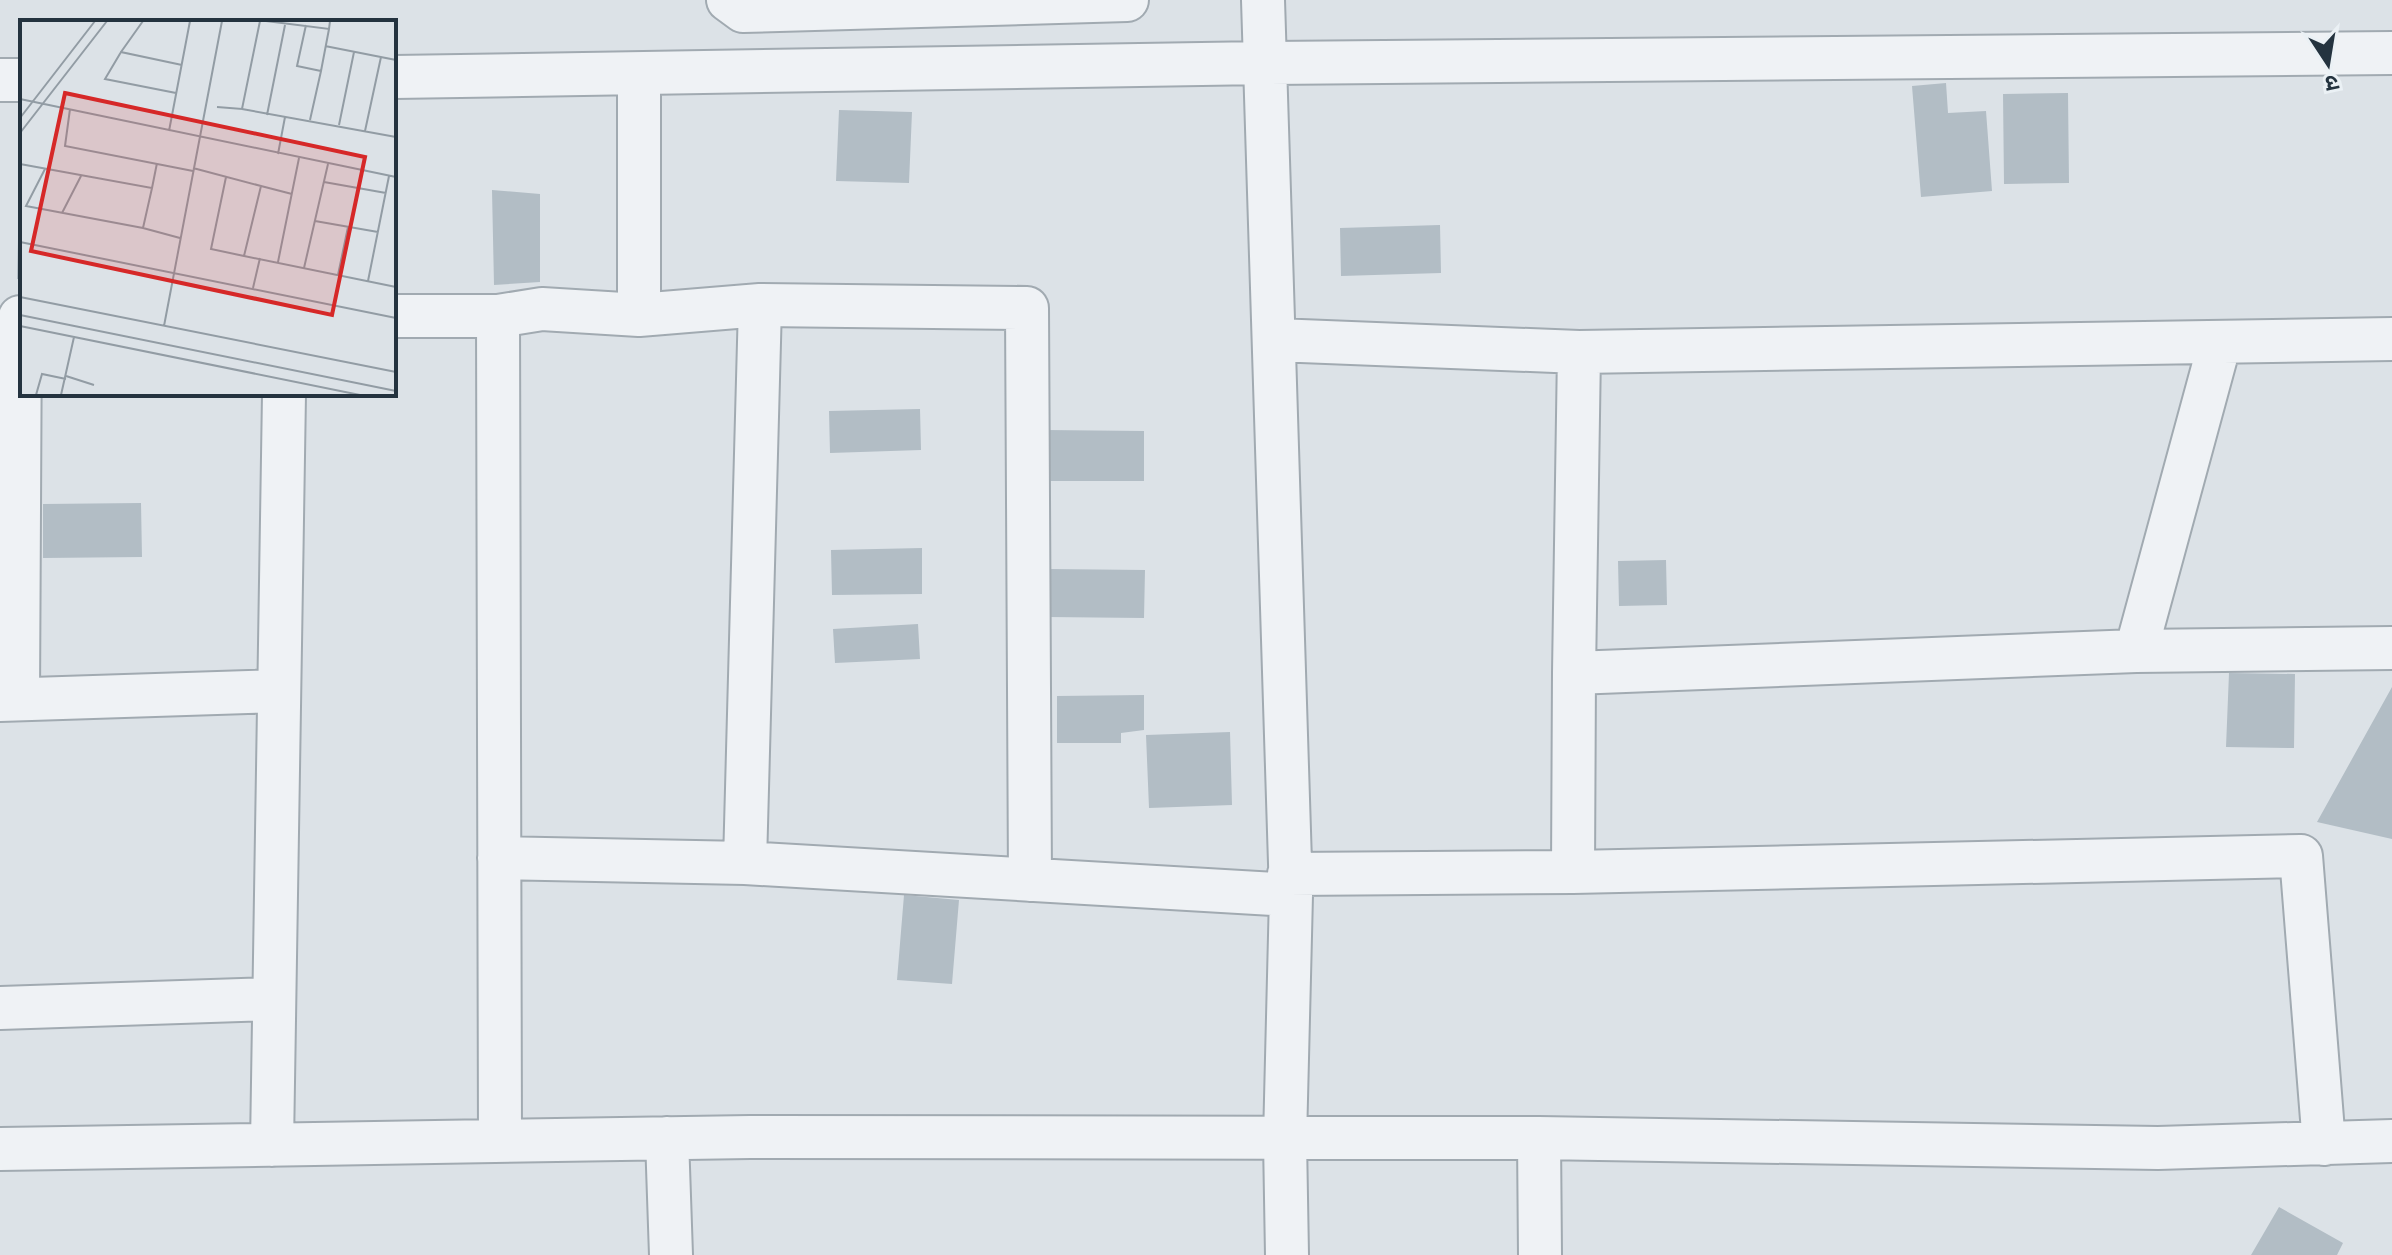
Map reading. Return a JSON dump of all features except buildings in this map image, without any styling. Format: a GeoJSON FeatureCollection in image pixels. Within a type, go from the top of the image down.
{"type":"FeatureCollection","features":[{"type":"Feature","properties":{"kind":"street"},"geometry":{"type":"LineString","coordinates":[[728,0],[743,11],[1127,0]]}},
{"type":"Feature","properties":{"kind":"street"},"geometry":{"type":"LineString","coordinates":[[1263,0],[1263,63],[1276,340],[1290,884],[1285,1140],[1287,1255]]}},
{"type":"Feature","properties":{"kind":"street"},"geometry":{"type":"LineString","coordinates":[[396,77],[639,76],[1263,63],[2392,53]]}},
{"type":"Feature","properties":{"kind":"street"},"geometry":{"type":"LineString","coordinates":[[639,76],[639,315]]}},
{"type":"Feature","properties":{"kind":"street"},"geometry":{"type":"LineString","coordinates":[[745,863],[760,305]]}},
{"type":"Feature","properties":{"kind":"street"},"geometry":{"type":"LineString","coordinates":[[396,316],[498,316],[542,309],[639,315],[760,305],[1027,308],[1030,880]]}},
{"type":"Feature","properties":{"kind":"street"},"geometry":{"type":"LineString","coordinates":[[498,316],[500,1141]]}},
{"type":"Feature","properties":{"kind":"street"},"geometry":{"type":"LineString","coordinates":[[14,317],[9,699],[279,691]]}},
{"type":"Feature","properties":{"kind":"street"},"geometry":{"type":"LineString","coordinates":[[1276,340],[1579,352],[2392,339]]}},
{"type":"Feature","properties":{"kind":"street"},"geometry":{"type":"LineString","coordinates":[[2136,651],[2220,342]]}},
{"type":"Feature","properties":{"kind":"street"},"geometry":{"type":"LineString","coordinates":[[1573,872],[1579,352]]}},
{"type":"Feature","properties":{"kind":"street"},"geometry":{"type":"LineString","coordinates":[[272,1145],[284,396]]}},
{"type":"Feature","properties":{"kind":"street"},"geometry":{"type":"LineString","coordinates":[[1574,673],[2136,651],[2392,648]]}},
{"type":"Feature","properties":{"kind":"street"},"geometry":{"type":"LineString","coordinates":[[499,858],[745,863],[1030,880],[1290,884],[1573,872],[2301,856],[2324,1144]]}},
{"type":"Feature","properties":{"kind":"street"},"geometry":{"type":"LineString","coordinates":[[0,1008],[274,999]]}},
{"type":"Feature","properties":{"kind":"street"},"geometry":{"type":"LineString","coordinates":[[667,1138],[671,1255]]}},
{"type":"Feature","properties":{"kind":"street"},"geometry":{"type":"LineString","coordinates":[[0,1149],[667,1138],[1539,1138],[2158,1148],[2392,1141]]}},
{"type":"Feature","properties":{"kind":"street"},"geometry":{"type":"LineString","coordinates":[[1539,1138],[1540,1255]]}}]}
